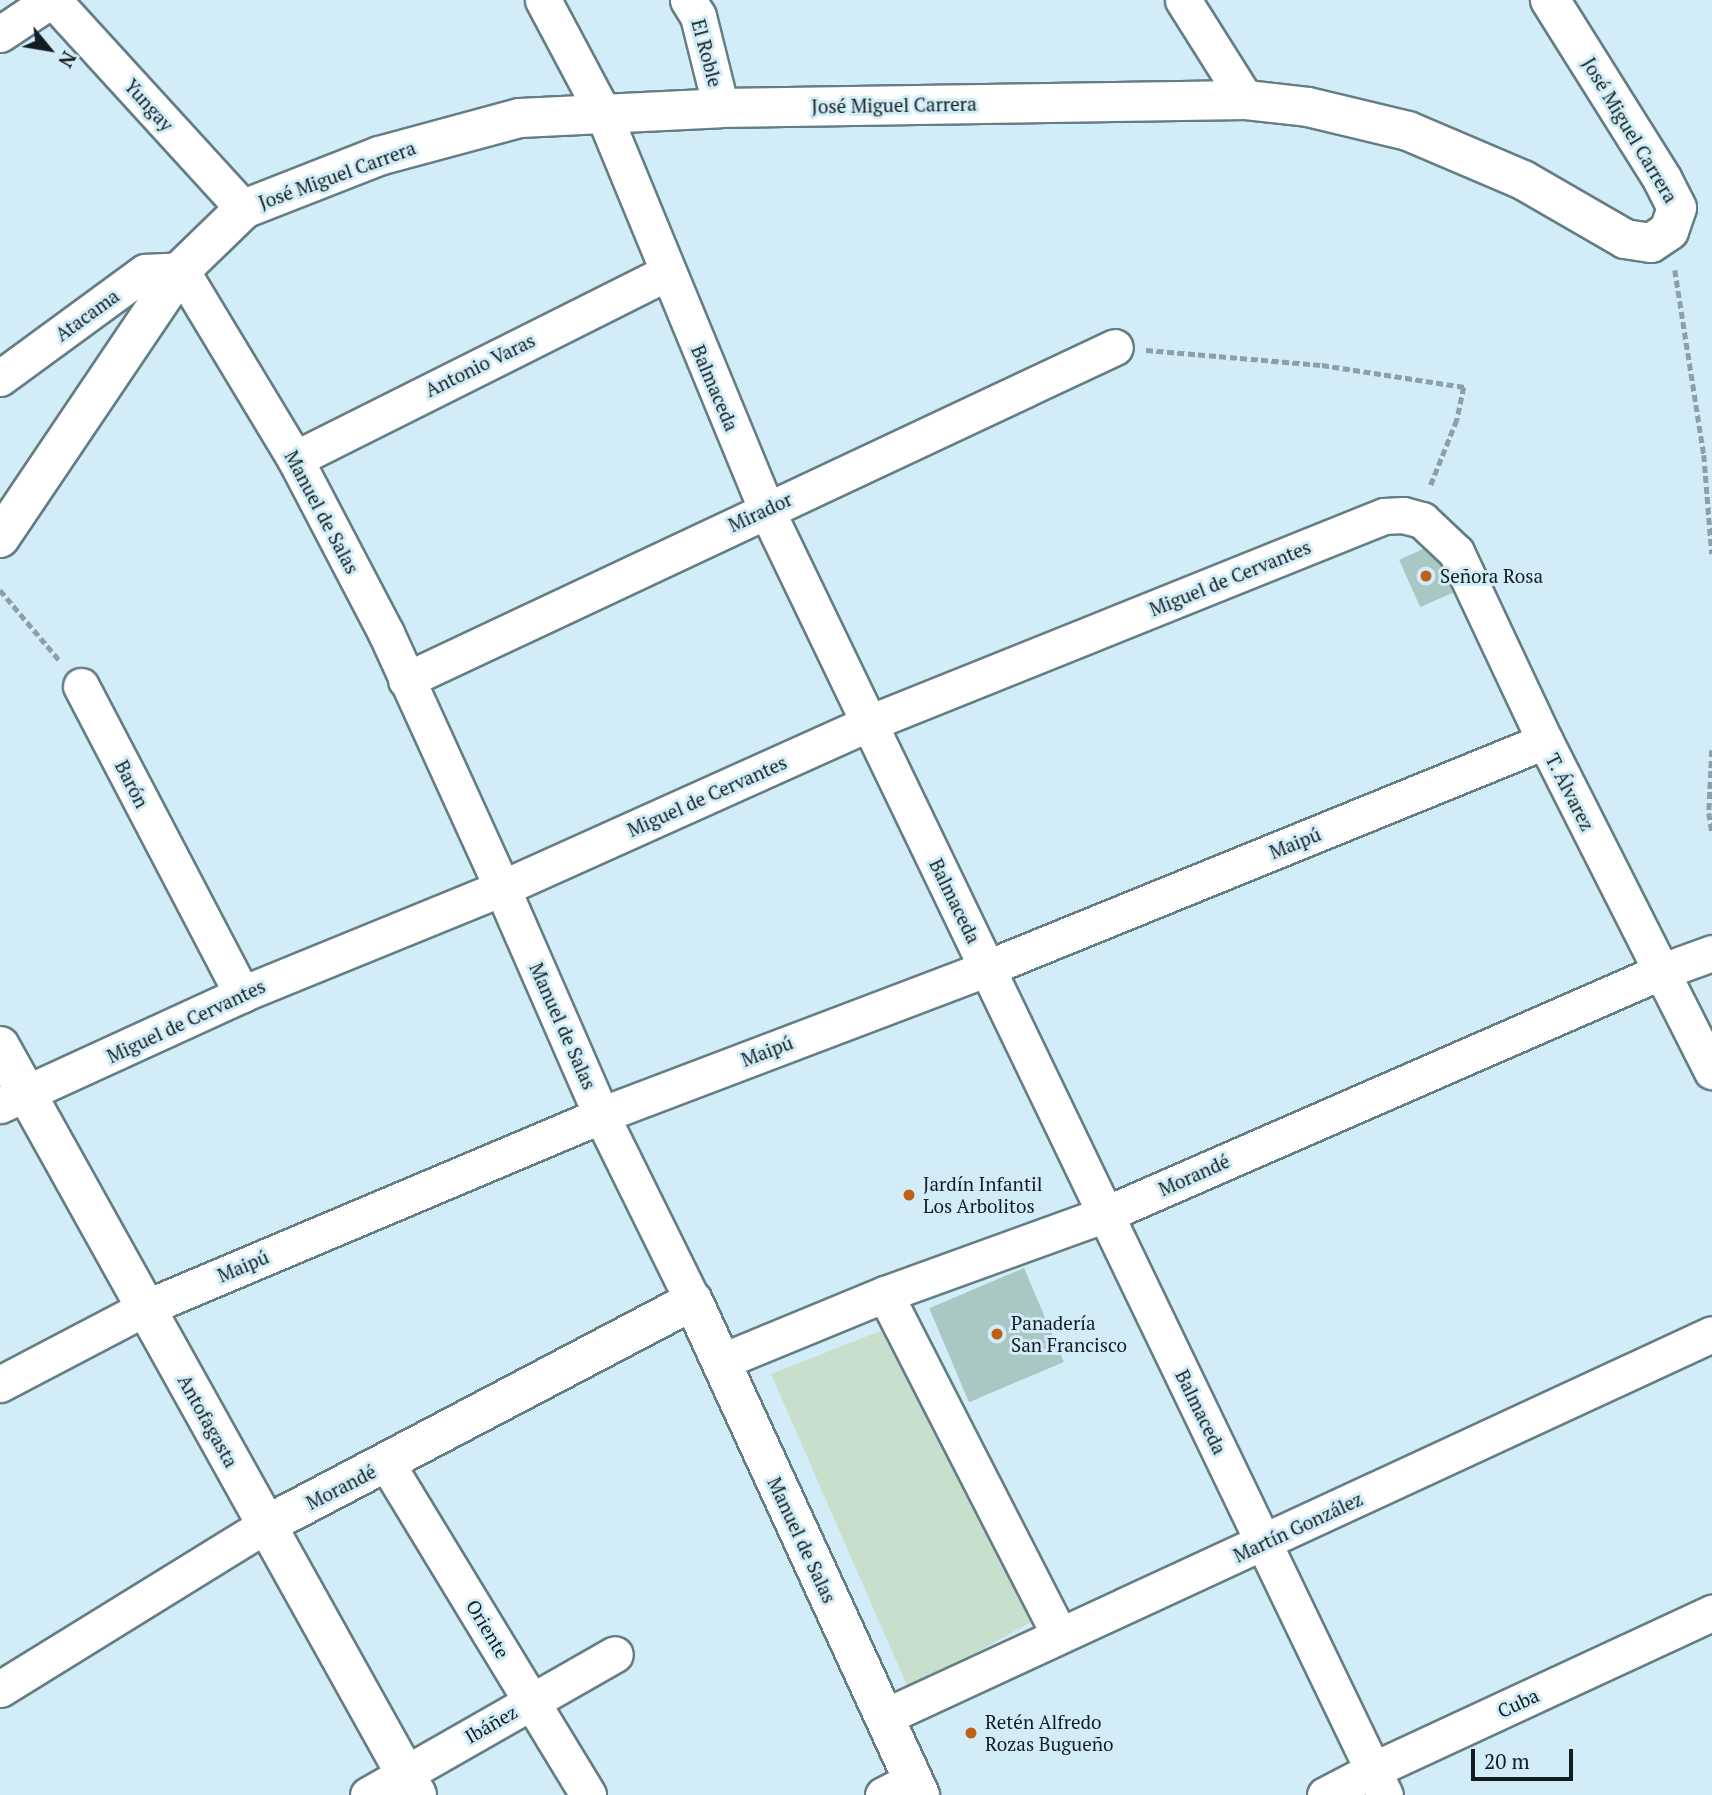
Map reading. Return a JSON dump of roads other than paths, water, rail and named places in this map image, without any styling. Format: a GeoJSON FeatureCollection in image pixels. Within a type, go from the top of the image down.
{"type":"FeatureCollection","features":[{"type":"Feature","properties":{"kind":"main road","name":"José Miguel Carrera"},"geometry":{"type":"LineString","coordinates":[[0,538],[181,270],[244,209],[379,156],[520,118],[721,108],[1247,100],[1308,107],[1408,131],[1523,180],[1625,239],[1651,243],[1669,231],[1677,208],[1663,180],[1550,0]]}},
{"type":"Feature","properties":{"kind":"main road","name":"Antofagasta"},"geometry":{"type":"LineString","coordinates":[[0,1046],[14,1100],[145,1308],[410,1785]]}},
{"type":"Feature","properties":{"kind":"main road","name":"Manuel de Salas"},"geometry":{"type":"LineString","coordinates":[[692,1301],[884,1717],[905,1790]]}},
{"type":"Feature","properties":{"kind":"main road","name":"Morandé"},"geometry":{"type":"LineString","coordinates":[[266,1525],[387,1464],[692,1301]]}},
{"type":"Feature","properties":{"kind":"street"},"geometry":{"type":"LineString","coordinates":[[0,34],[52,0]]}},
{"type":"Feature","properties":{"kind":"street","name":"Yungay"},"geometry":{"type":"LineString","coordinates":[[52,0],[244,209]]}},
{"type":"Feature","properties":{"kind":"street","name":"Balmaceda"},"geometry":{"type":"LineString","coordinates":[[543,0],[603,113],[666,272],[766,509],[1379,1782]]}},
{"type":"Feature","properties":{"kind":"street","name":"El Roble"},"geometry":{"type":"LineString","coordinates":[[688,0],[698,16],[721,108]]}},
{"type":"Feature","properties":{"kind":"street"},"geometry":{"type":"LineString","coordinates":[[1183,0],[1247,100]]}},
{"type":"Feature","properties":{"kind":"street","name":"Atacama"},"geometry":{"type":"LineString","coordinates":[[0,378],[145,272],[181,270]]}},
{"type":"Feature","properties":{"kind":"street","name":"Manuel de Salas"},"geometry":{"type":"LineString","coordinates":[[181,270],[295,459],[386,633],[601,1115],[692,1301]]}},
{"type":"Feature","properties":{"kind":"street","name":"Antonio Varas"},"geometry":{"type":"LineString","coordinates":[[295,459],[666,272]]}},
{"type":"Feature","properties":{"kind":"street","name":"Mirador"},"geometry":{"type":"LineString","coordinates":[[406,680],[1115,347]]}},
{"type":"Feature","properties":{"kind":"street","name":"Miguel de Cervantes"},"geometry":{"type":"LineString","coordinates":[[14,1100],[242,994],[502,888],[869,723],[1384,516],[1403,515],[1425,505]]}},
{"type":"Feature","properties":{"kind":"street","name":"T. Álvarez"},"geometry":{"type":"LineString","coordinates":[[1425,505],[1456,552],[1545,741],[1712,1071]]}},
{"type":"Feature","properties":{"kind":"street","name":"Barón"},"geometry":{"type":"LineString","coordinates":[[81,686],[242,994]]}},
{"type":"Feature","properties":{"kind":"street","name":"Maipú"},"geometry":{"type":"LineString","coordinates":[[0,1384],[145,1308],[601,1115],[987,968],[1545,741]]}},
{"type":"Feature","properties":{"kind":"street","name":"Morandé"},"geometry":{"type":"LineString","coordinates":[[720,1362],[885,1294],[1105,1214],[1660,972],[1712,953]]}},
{"type":"Feature","properties":{"kind":"street"},"geometry":{"type":"LineString","coordinates":[[885,1294],[1059,1634]]}},
{"type":"Feature","properties":{"kind":"street","name":"Martín González"},"geometry":{"type":"LineString","coordinates":[[884,1717],[1712,1334]]}},
{"type":"Feature","properties":{"kind":"street","name":"Oriente"},"geometry":{"type":"LineString","coordinates":[[387,1464],[587,1795]]}},
{"type":"Feature","properties":{"kind":"street","name":"Morandé"},"geometry":{"type":"LineString","coordinates":[[0,1689],[266,1525]]}},
{"type":"Feature","properties":{"kind":"street","name":"Cuba"},"geometry":{"type":"LineString","coordinates":[[1325,1795],[1379,1782],[1712,1614]]}},
{"type":"Feature","properties":{"kind":"street","name":"Ibáñez"},"geometry":{"type":"LineString","coordinates":[[368,1795],[410,1785],[531,1700],[615,1654]]}},
{"type":"Feature","properties":{"kind":"place","name":"Señora Rosa"},"geometry":{"type":"Point","coordinates":[1426,576]}},
{"type":"Feature","properties":{"kind":"place","name":"Jardín Infantil Los Arbolitos"},"geometry":{"type":"Point","coordinates":[909,1195]}},
{"type":"Feature","properties":{"kind":"place","name":"Panadería San Francisco"},"geometry":{"type":"Point","coordinates":[997,1334]}},
{"type":"Feature","properties":{"kind":"place","name":"Retén Alfredo Rozas Bugueño"},"geometry":{"type":"Point","coordinates":[971,1733]}}]}
